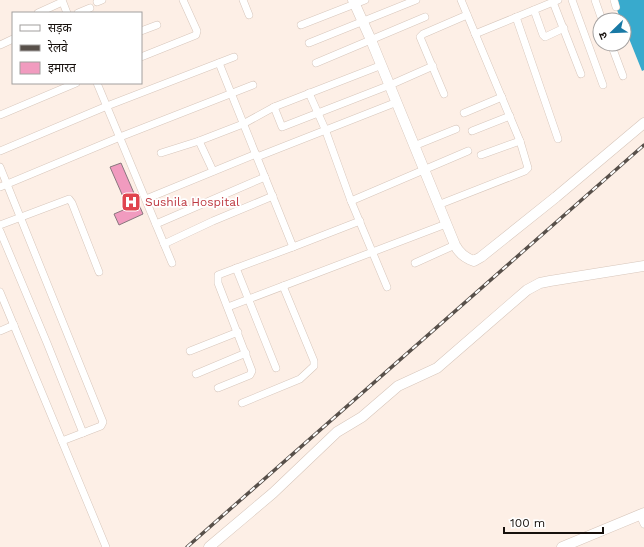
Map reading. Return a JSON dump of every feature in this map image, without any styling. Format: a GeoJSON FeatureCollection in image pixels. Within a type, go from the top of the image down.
{"type":"FeatureCollection","features":[{"type":"Feature","properties":{"kind":"street"},"geometry":{"type":"LineString","coordinates":[[142,57],[196,35],[197,31],[183,0]]}},
{"type":"Feature","properties":{"kind":"street"},"geometry":{"type":"LineString","coordinates":[[243,0],[249,15]]}},
{"type":"Feature","properties":{"kind":"street"},"geometry":{"type":"LineString","coordinates":[[301,26],[354,2],[365,0]]}},
{"type":"Feature","properties":{"kind":"street"},"geometry":{"type":"LineString","coordinates":[[309,43],[416,0]]}},
{"type":"Feature","properties":{"kind":"street"},"geometry":{"type":"LineString","coordinates":[[438,205],[527,170],[528,165],[510,116],[462,0]]}},
{"type":"Feature","properties":{"kind":"street"},"geometry":{"type":"LineString","coordinates":[[572,0],[603,85]]}},
{"type":"Feature","properties":{"kind":"street"},"geometry":{"type":"LineString","coordinates":[[595,0],[599,12]]}},
{"type":"Feature","properties":{"kind":"street"},"geometry":{"type":"LineString","coordinates":[[40,12],[62,1],[67,12]]}},
{"type":"Feature","properties":{"kind":"street"},"geometry":{"type":"LineString","coordinates":[[475,34],[555,1],[581,74]]}},
{"type":"Feature","properties":{"kind":"street"},"geometry":{"type":"LineString","coordinates":[[354,2],[390,85],[455,245],[461,254],[470,259],[477,259],[556,197],[644,123]]}},
{"type":"Feature","properties":{"kind":"street"},"geometry":{"type":"LineString","coordinates":[[80,12],[90,8]]}},
{"type":"Feature","properties":{"kind":"street"},"geometry":{"type":"LineString","coordinates":[[534,10],[545,37],[564,28]]}},
{"type":"Feature","properties":{"kind":"street"},"geometry":{"type":"LineString","coordinates":[[444,94],[433,66],[420,40],[420,35],[467,15]]}},
{"type":"Feature","properties":{"kind":"street"},"geometry":{"type":"LineString","coordinates":[[316,63],[425,17]]}},
{"type":"Feature","properties":{"kind":"street"},"geometry":{"type":"LineString","coordinates":[[516,17],[558,139]]}},
{"type":"Feature","properties":{"kind":"street"},"geometry":{"type":"LineString","coordinates":[[142,31],[157,25]]}},
{"type":"Feature","properties":{"kind":"street"},"geometry":{"type":"LineString","coordinates":[[0,45],[12,39]]}},
{"type":"Feature","properties":{"kind":"street"},"geometry":{"type":"LineString","coordinates":[[614,52],[623,76]]}},
{"type":"Feature","properties":{"kind":"street"},"geometry":{"type":"LineString","coordinates":[[0,151],[107,106],[234,57]]}},
{"type":"Feature","properties":{"kind":"street"},"geometry":{"type":"LineString","coordinates":[[219,63],[293,247]]}},
{"type":"Feature","properties":{"kind":"street"},"geometry":{"type":"LineString","coordinates":[[161,153],[200,141],[243,124],[274,107],[382,66]]}},
{"type":"Feature","properties":{"kind":"street"},"geometry":{"type":"LineString","coordinates":[[274,107],[282,127],[317,112],[390,85],[433,66]]}},
{"type":"Feature","properties":{"kind":"street"},"geometry":{"type":"LineString","coordinates":[[0,115],[74,84]]}},
{"type":"Feature","properties":{"kind":"street"},"geometry":{"type":"LineString","coordinates":[[97,84],[172,263]]}},
{"type":"Feature","properties":{"kind":"street"},"geometry":{"type":"LineString","coordinates":[[3,186],[253,84]]}},
{"type":"Feature","properties":{"kind":"street"},"geometry":{"type":"LineString","coordinates":[[309,93],[325,129],[351,201],[387,287]]}},
{"type":"Feature","properties":{"kind":"street"},"geometry":{"type":"LineString","coordinates":[[464,113],[502,97]]}},
{"type":"Feature","properties":{"kind":"street"},"geometry":{"type":"LineString","coordinates":[[146,199],[397,102]]}},
{"type":"Feature","properties":{"kind":"street"},"geometry":{"type":"LineString","coordinates":[[472,131],[510,116]]}},
{"type":"Feature","properties":{"kind":"street"},"geometry":{"type":"LineString","coordinates":[[414,146],[456,129]]}},
{"type":"Feature","properties":{"kind":"street"},"geometry":{"type":"LineString","coordinates":[[200,141],[213,172]]}},
{"type":"Feature","properties":{"kind":"street"},"geometry":{"type":"LineString","coordinates":[[481,155],[520,141]]}},
{"type":"Feature","properties":{"kind":"street"},"geometry":{"type":"LineString","coordinates":[[351,201],[468,151]]}},
{"type":"Feature","properties":{"kind":"street"},"geometry":{"type":"LineString","coordinates":[[0,168],[3,186],[20,217],[103,422],[101,426],[62,441]]}},
{"type":"Feature","properties":{"kind":"street"},"geometry":{"type":"LineString","coordinates":[[156,224],[265,178]]}},
{"type":"Feature","properties":{"kind":"street"},"geometry":{"type":"LineString","coordinates":[[164,244],[213,221],[273,196]]}},
{"type":"Feature","properties":{"kind":"street"},"geometry":{"type":"LineString","coordinates":[[0,225],[69,199],[99,272]]}},
{"type":"Feature","properties":{"kind":"street"},"geometry":{"type":"LineString","coordinates":[[218,388],[252,373],[252,368],[218,278],[220,274],[360,221]]}},
{"type":"Feature","properties":{"kind":"street"},"geometry":{"type":"LineString","coordinates":[[228,307],[446,224]]}},
{"type":"Feature","properties":{"kind":"street"},"geometry":{"type":"LineString","coordinates":[[0,231],[83,433]]}},
{"type":"Feature","properties":{"kind":"street"},"geometry":{"type":"LineString","coordinates":[[414,262],[455,245]]}},
{"type":"Feature","properties":{"kind":"street"},"geometry":{"type":"LineString","coordinates":[[209,547],[272,493],[337,432],[362,417],[398,386],[437,368],[527,290],[550,281],[644,266]]}},
{"type":"Feature","properties":{"kind":"street"},"geometry":{"type":"LineString","coordinates":[[236,268],[276,368]]}},
{"type":"Feature","properties":{"kind":"street"},"geometry":{"type":"LineString","coordinates":[[242,403],[300,379],[314,366],[314,360],[283,286]]}},
{"type":"Feature","properties":{"kind":"street"},"geometry":{"type":"LineString","coordinates":[[0,292],[2,301],[14,325],[106,547]]}},
{"type":"Feature","properties":{"kind":"street"},"geometry":{"type":"LineString","coordinates":[[0,331],[14,325]]}},
{"type":"Feature","properties":{"kind":"street"},"geometry":{"type":"LineString","coordinates":[[190,351],[238,332]]}},
{"type":"Feature","properties":{"kind":"street"},"geometry":{"type":"LineString","coordinates":[[196,374],[246,353]]}},
{"type":"Feature","properties":{"kind":"street"},"geometry":{"type":"LineString","coordinates":[[562,547],[643,517]]}},
{"type":"Feature","properties":{"kind":"water"},"geometry":{"type":"Polygon","coordinates":[[[613,0],[644,0],[644,70],[642,71],[632,46],[632,12],[618,12],[613,0]]]}},
{"type":"Feature","properties":{"kind":"building"},"geometry":{"type":"Polygon","coordinates":[[[121,163],[143,214],[119,225],[114,214],[128,208],[110,167],[121,163]]]}},
{"type":"Feature","properties":{"kind":"railway"},"geometry":{"type":"LineString","coordinates":[[187,547],[644,145]]}},
{"type":"Feature","properties":{"kind":"place","name":"Sushila Hospital"},"geometry":{"type":"Point","coordinates":[131,202]}}]}
